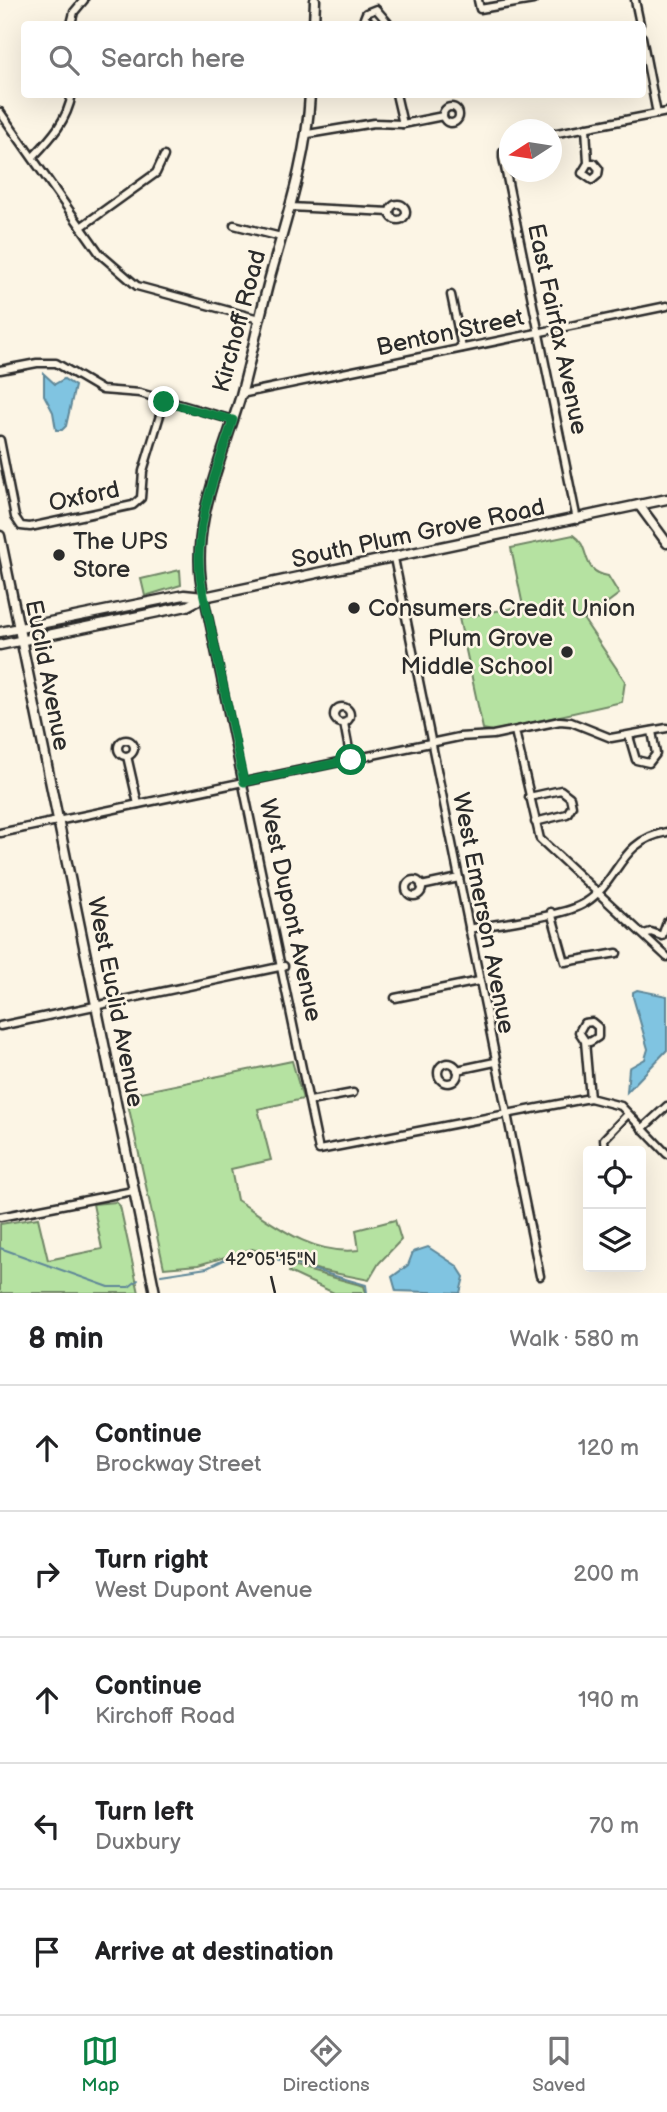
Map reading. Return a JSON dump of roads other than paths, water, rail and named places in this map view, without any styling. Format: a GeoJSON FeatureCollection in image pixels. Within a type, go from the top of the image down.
{"type":"FeatureCollection","features":[{"type":"Feature","properties":{"kind":"main road"},"geometry":{"type":"LineString","coordinates":[[314,21],[315,0]]}},
{"type":"Feature","properties":{"kind":"main road","name":"Kirchoff Road"},"geometry":{"type":"LineString","coordinates":[[204,597],[198,549],[202,521],[241,394],[290,207],[308,134],[310,98]]}},
{"type":"Feature","properties":{"kind":"main road","name":"South Plum Grove Road"},"geometry":{"type":"LineString","coordinates":[[0,645],[187,606],[204,597],[667,499]]}},
{"type":"Feature","properties":{"kind":"main road"},"geometry":{"type":"LineString","coordinates":[[639,505],[667,543]]}},
{"type":"Feature","properties":{"kind":"main road","name":"Euclid Avenue"},"geometry":{"type":"LineString","coordinates":[[0,536],[58,821]]}},
{"type":"Feature","properties":{"kind":"main road","name":"South Plum Grove Road"},"geometry":{"type":"LineString","coordinates":[[0,632],[184,594],[204,597]]}},
{"type":"Feature","properties":{"kind":"main road","name":"West Euclid Avenue"},"geometry":{"type":"LineString","coordinates":[[58,821],[133,1191]]}},
{"type":"Feature","properties":{"kind":"main road"},"geometry":{"type":"LineString","coordinates":[[133,1191],[155,1293]]}},
{"type":"Feature","properties":{"kind":"street"},"geometry":{"type":"LineString","coordinates":[[72,21],[74,12],[84,0]]}},
{"type":"Feature","properties":{"kind":"street"},"geometry":{"type":"LineString","coordinates":[[478,0],[480,9],[533,0]]}},
{"type":"Feature","properties":{"kind":"street"},"geometry":{"type":"LineString","coordinates":[[635,0],[639,21]]}},
{"type":"Feature","properties":{"kind":"street"},"geometry":{"type":"LineString","coordinates":[[368,21],[364,18],[366,13],[376,9],[386,21]]}},
{"type":"Feature","properties":{"kind":"street"},"geometry":{"type":"LineString","coordinates":[[646,58],[657,114]]}},
{"type":"Feature","properties":{"kind":"street"},"geometry":{"type":"LineString","coordinates":[[33,157],[56,133],[69,111],[71,98]]}},
{"type":"Feature","properties":{"kind":"street"},"geometry":{"type":"LineString","coordinates":[[397,98],[403,124]]}},
{"type":"Feature","properties":{"kind":"street"},"geometry":{"type":"LineString","coordinates":[[0,112],[100,254],[137,286],[259,318]]}},
{"type":"Feature","properties":{"kind":"street"},"geometry":{"type":"LineString","coordinates":[[562,132],[667,112]]}},
{"type":"Feature","properties":{"kind":"street"},"geometry":{"type":"LineString","coordinates":[[308,134],[374,122],[403,124],[443,116]]}},
{"type":"Feature","properties":{"kind":"street"},"geometry":{"type":"LineString","coordinates":[[586,127],[588,163]]}},
{"type":"Feature","properties":{"kind":"street"},"geometry":{"type":"LineString","coordinates":[[81,227],[156,173],[164,156]]}},
{"type":"Feature","properties":{"kind":"street","name":"East Fairfax Avenue"},"geometry":{"type":"LineString","coordinates":[[507,182],[577,520]]}},
{"type":"Feature","properties":{"kind":"street"},"geometry":{"type":"LineString","coordinates":[[290,207],[390,212]]}},
{"type":"Feature","properties":{"kind":"street"},"geometry":{"type":"LineString","coordinates":[[233,225],[281,237]]}},
{"type":"Feature","properties":{"kind":"street"},"geometry":{"type":"LineString","coordinates":[[451,295],[462,348]]}},
{"type":"Feature","properties":{"kind":"street","name":"Benton Street"},"geometry":{"type":"LineString","coordinates":[[241,394],[667,306]]}},
{"type":"Feature","properties":{"kind":"street"},"geometry":{"type":"LineString","coordinates":[[0,370],[37,363],[57,363],[102,390],[140,393],[233,420]]}},
{"type":"Feature","properties":{"kind":"street","name":"Oxford"},"geometry":{"type":"LineString","coordinates":[[0,440],[15,517],[21,526],[30,527],[133,505],[141,498],[143,471],[164,402]]}},
{"type":"Feature","properties":{"kind":"street","name":"West Emerson Avenue"},"geometry":{"type":"LineString","coordinates":[[394,558],[540,1276]]}},
{"type":"Feature","properties":{"kind":"street","name":"West Dupont Avenue"},"geometry":{"type":"LineString","coordinates":[[204,597],[284,967],[320,1150],[506,1113]]}},
{"type":"Feature","properties":{"kind":"street"},"geometry":{"type":"LineString","coordinates":[[0,833],[430,743],[566,721],[607,738],[667,727]]}},
{"type":"Feature","properties":{"kind":"street"},"geometry":{"type":"LineString","coordinates":[[344,723],[351,760]]}},
{"type":"Feature","properties":{"kind":"street"},"geometry":{"type":"LineString","coordinates":[[515,731],[540,839],[667,957]]}},
{"type":"Feature","properties":{"kind":"street"},"geometry":{"type":"LineString","coordinates":[[629,736],[636,760],[649,763],[656,754],[652,731]]}},
{"type":"Feature","properties":{"kind":"street"},"geometry":{"type":"LineString","coordinates":[[127,756],[138,804]]}},
{"type":"Feature","properties":{"kind":"street"},"geometry":{"type":"LineString","coordinates":[[529,797],[561,790],[568,794],[572,802],[567,814],[534,822]]}},
{"type":"Feature","properties":{"kind":"street"},"geometry":{"type":"LineString","coordinates":[[469,929],[578,907],[598,893],[643,838],[667,832]]}},
{"type":"Feature","properties":{"kind":"street"},"geometry":{"type":"LineString","coordinates":[[421,886],[458,878]]}},
{"type":"Feature","properties":{"kind":"street"},"geometry":{"type":"LineString","coordinates":[[551,912],[565,962],[617,953]]}},
{"type":"Feature","properties":{"kind":"street"},"geometry":{"type":"LineString","coordinates":[[658,948],[667,922]]}},
{"type":"Feature","properties":{"kind":"street"},"geometry":{"type":"LineString","coordinates":[[644,934],[651,932],[662,936]]}},
{"type":"Feature","properties":{"kind":"street"},"geometry":{"type":"LineString","coordinates":[[0,1026],[284,967]]}},
{"type":"Feature","properties":{"kind":"street"},"geometry":{"type":"LineString","coordinates":[[396,998],[479,981]]}},
{"type":"Feature","properties":{"kind":"street"},"geometry":{"type":"LineString","coordinates":[[585,1041],[590,1098]]}},
{"type":"Feature","properties":{"kind":"street"},"geometry":{"type":"LineString","coordinates":[[457,1070],[495,1062]]}},
{"type":"Feature","properties":{"kind":"street"},"geometry":{"type":"LineString","coordinates":[[310,1101],[353,1093]]}},
{"type":"Feature","properties":{"kind":"street"},"geometry":{"type":"LineString","coordinates":[[506,1113],[590,1098],[621,1106],[667,1154]]}},
{"type":"Feature","properties":{"kind":"street"},"geometry":{"type":"LineString","coordinates":[[642,1129],[667,1106]]}},
{"type":"Feature","properties":{"kind":"street"},"geometry":{"type":"LineString","coordinates":[[604,1146],[604,1139],[627,1115]]}},
{"type":"Feature","properties":{"kind":"street"},"geometry":{"type":"LineString","coordinates":[[0,1217],[133,1191]]}},
{"type":"Feature","properties":{"kind":"water"},"geometry":{"type":"Polygon","coordinates":[[[44,374],[55,384],[64,379],[75,386],[66,426],[62,430],[56,430],[53,412],[44,395],[44,374]]]}},
{"type":"Feature","properties":{"kind":"water"},"geometry":{"type":"Polygon","coordinates":[[[637,990],[667,996],[667,1050],[627,1092],[629,1068],[645,1059],[648,1049],[633,997],[633,992],[637,990]]]}},
{"type":"Feature","properties":{"kind":"water"},"geometry":{"type":"Polygon","coordinates":[[[428,1247],[457,1266],[464,1277],[460,1293],[396,1291],[392,1277],[408,1265],[413,1252],[428,1247]]]}},
{"type":"Feature","properties":{"kind":"waterway"},"geometry":{"type":"LineString","coordinates":[[0,1248],[109,1287],[129,1287],[138,1280]]}},
{"type":"Feature","properties":{"kind":"waterway"},"geometry":{"type":"LineString","coordinates":[[161,1275],[207,1268],[230,1257],[259,1254],[366,1285],[367,1293]]}},
{"type":"Feature","properties":{"kind":"place","name":"The UPS Store"},"geometry":{"type":"Point","coordinates":[59,555]}},
{"type":"Feature","properties":{"kind":"place","name":"Consumers Credit Union"},"geometry":{"type":"Point","coordinates":[354,608]}},
{"type":"Feature","properties":{"kind":"place","name":"Plum Grove Middle School"},"geometry":{"type":"Point","coordinates":[567,652]}}]}
